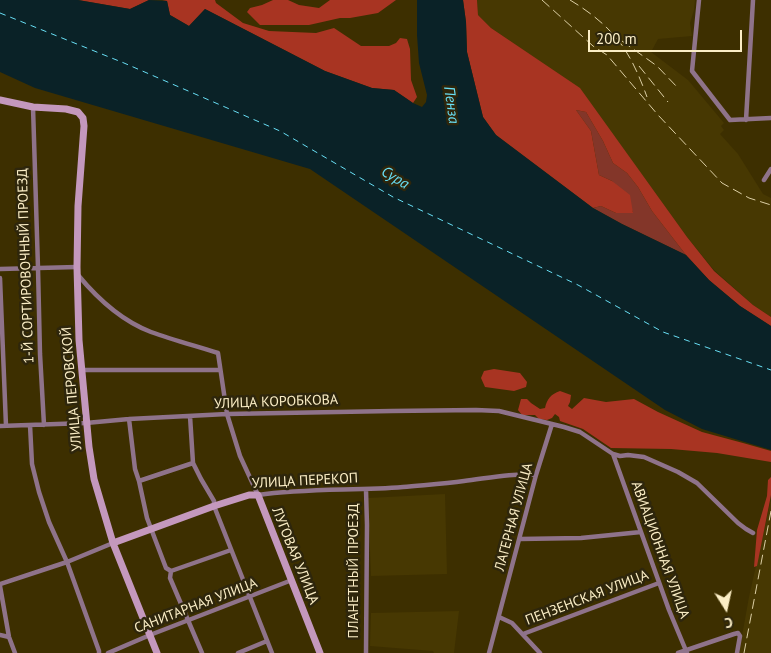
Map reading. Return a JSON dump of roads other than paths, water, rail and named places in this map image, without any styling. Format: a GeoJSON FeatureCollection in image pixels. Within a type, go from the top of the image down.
{"type":"FeatureCollection","features":[{"type":"Feature","properties":{"kind":"main road"},"geometry":{"type":"LineString","coordinates":[[0,100],[33,107]]}},
{"type":"Feature","properties":{"kind":"main road","name":"УЛИЦА ПЕРОВСКОЙ"},"geometry":{"type":"LineString","coordinates":[[33,107],[66,109],[78,112],[84,126],[78,206],[78,271],[79,340],[88,447],[94,479],[113,543],[157,653]]}},
{"type":"Feature","properties":{"kind":"main road","name":"УЛИЦА ПЕРЕКОП"},"geometry":{"type":"LineString","coordinates":[[113,543],[214,506],[249,495],[258,495]]}},
{"type":"Feature","properties":{"kind":"main road","name":"ЛУГОВАЯ УЛИЦА"},"geometry":{"type":"LineString","coordinates":[[258,495],[320,653]]}},
{"type":"Feature","properties":{"kind":"street"},"geometry":{"type":"LineString","coordinates":[[699,0],[692,71],[730,120],[771,118]]}},
{"type":"Feature","properties":{"kind":"street"},"geometry":{"type":"LineString","coordinates":[[746,120],[753,0]]}},
{"type":"Feature","properties":{"kind":"street","name":"1-Й СОРТИРОВОЧНЫЙ ПРОЕЗД"},"geometry":{"type":"LineString","coordinates":[[33,107],[40,354],[44,425]]}},
{"type":"Feature","properties":{"kind":"street"},"geometry":{"type":"LineString","coordinates":[[764,180],[771,169]]}},
{"type":"Feature","properties":{"kind":"street"},"geometry":{"type":"LineString","coordinates":[[0,269],[38,268],[78,271]]}},
{"type":"Feature","properties":{"kind":"street","name":"ЛУГОВАЯ УЛИЦА"},"geometry":{"type":"LineString","coordinates":[[78,271],[88,287],[108,307],[133,323],[150,332],[218,353],[227,414],[240,456],[258,495]]}},
{"type":"Feature","properties":{"kind":"street"},"geometry":{"type":"LineString","coordinates":[[0,278],[6,426]]}},
{"type":"Feature","properties":{"kind":"street"},"geometry":{"type":"LineString","coordinates":[[81,370],[220,370]]}},
{"type":"Feature","properties":{"kind":"street","name":"УЛИЦА КОРОБКОВА"},"geometry":{"type":"LineString","coordinates":[[0,426],[86,423],[227,414],[499,411],[580,432],[613,454]]}},
{"type":"Feature","properties":{"kind":"street"},"geometry":{"type":"LineString","coordinates":[[190,416],[193,463],[214,501],[214,506],[272,653]]}},
{"type":"Feature","properties":{"kind":"street"},"geometry":{"type":"LineString","coordinates":[[129,419],[135,469],[147,518],[166,568],[171,571]]}},
{"type":"Feature","properties":{"kind":"street","name":"ЛАГЕРНАЯ УЛИЦА"},"geometry":{"type":"LineString","coordinates":[[489,653],[536,475],[552,424]]}},
{"type":"Feature","properties":{"kind":"street"},"geometry":{"type":"LineString","coordinates":[[30,425],[32,464],[39,492],[49,522],[67,562],[100,651],[99,653]]}},
{"type":"Feature","properties":{"kind":"street"},"geometry":{"type":"LineString","coordinates":[[613,454],[644,457],[678,472],[697,483],[738,523],[753,533]]}},
{"type":"Feature","properties":{"kind":"street","name":"АВИАЦИОННАЯ УЛИЦА"},"geometry":{"type":"LineString","coordinates":[[613,454],[687,652]]}},
{"type":"Feature","properties":{"kind":"street"},"geometry":{"type":"LineString","coordinates":[[139,481],[193,463]]}},
{"type":"Feature","properties":{"kind":"street","name":"УЛИЦА ПЕРЕКОП"},"geometry":{"type":"LineString","coordinates":[[258,495],[282,492],[366,490],[460,482],[520,474],[536,475]]}},
{"type":"Feature","properties":{"kind":"street","name":"ПЛАНЕТНЫЙ ПРОЕЗД"},"geometry":{"type":"LineString","coordinates":[[366,490],[366,653]]}},
{"type":"Feature","properties":{"kind":"street"},"geometry":{"type":"LineString","coordinates":[[520,539],[581,538],[641,532]]}},
{"type":"Feature","properties":{"kind":"street","name":"УЛИЦА ПЕРЕКОП"},"geometry":{"type":"LineString","coordinates":[[0,585],[67,562],[113,543]]}},
{"type":"Feature","properties":{"kind":"street"},"geometry":{"type":"LineString","coordinates":[[171,571],[231,550]]}},
{"type":"Feature","properties":{"kind":"street"},"geometry":{"type":"LineString","coordinates":[[171,571],[170,578],[202,653]]}},
{"type":"Feature","properties":{"kind":"street","name":"САНИТАРНАЯ УЛИЦА"},"geometry":{"type":"LineString","coordinates":[[108,653],[187,620],[292,580]]}},
{"type":"Feature","properties":{"kind":"street","name":"ПЕНЗЕНСКАЯ УЛИЦА"},"geometry":{"type":"LineString","coordinates":[[523,634],[660,583]]}},
{"type":"Feature","properties":{"kind":"street"},"geometry":{"type":"LineString","coordinates":[[0,585],[9,637],[15,653]]}},
{"type":"Feature","properties":{"kind":"street"},"geometry":{"type":"LineString","coordinates":[[498,617],[512,623],[540,653]]}},
{"type":"Feature","properties":{"kind":"street"},"geometry":{"type":"LineString","coordinates":[[678,653],[687,652],[738,634],[740,636],[738,653]]}},
{"type":"Feature","properties":{"kind":"street"},"geometry":{"type":"LineString","coordinates":[[0,635],[9,637]]}},
{"type":"Feature","properties":{"kind":"street"},"geometry":{"type":"LineString","coordinates":[[238,653],[267,641]]}},
{"type":"Feature","properties":{"kind":"water"},"geometry":{"type":"Polygon","coordinates":[[[0,0],[78,0],[130,9],[149,0],[167,1],[170,15],[189,26],[205,9],[325,71],[372,88],[394,90],[422,107],[426,102],[427,95],[419,63],[417,0],[463,0],[467,52],[483,117],[496,135],[593,208],[686,255],[709,280],[740,306],[771,326],[771,450],[702,429],[665,410],[310,169],[35,88],[0,72],[0,0]]]}},
{"type":"Feature","properties":{"kind":"railway"},"geometry":{"type":"LineString","coordinates":[[542,0],[593,46],[607,55],[658,115],[722,183],[749,198],[771,205]]}},
{"type":"Feature","properties":{"kind":"railway"},"geometry":{"type":"LineString","coordinates":[[570,0],[597,19],[624,47],[641,80],[647,97]]}},
{"type":"Feature","properties":{"kind":"railway"},"geometry":{"type":"LineString","coordinates":[[622,41],[657,66],[678,88]]}},
{"type":"Feature","properties":{"kind":"railway"},"geometry":{"type":"LineString","coordinates":[[639,66],[668,102]]}},
{"type":"Feature","properties":{"kind":"railway"},"geometry":{"type":"LineString","coordinates":[[744,653],[771,511]]}},
{"type":"Feature","properties":{"kind":"water label","name":"Пенза"},"geometry":{"type":"Point","coordinates":[451,105]}},
{"type":"Feature","properties":{"kind":"water label","name":"Сура"},"geometry":{"type":"Point","coordinates":[395,178]}}]}
